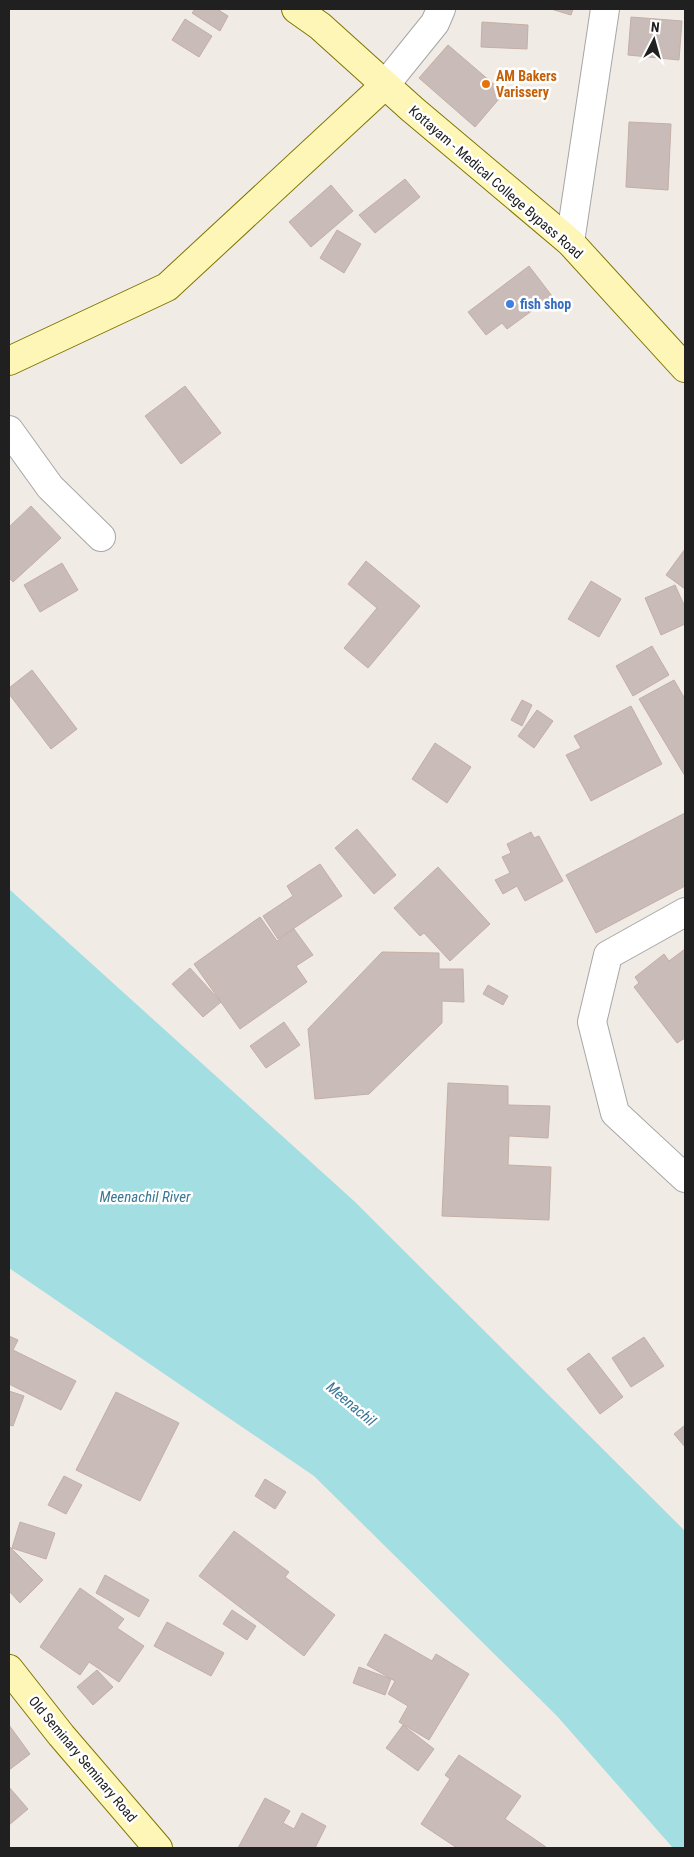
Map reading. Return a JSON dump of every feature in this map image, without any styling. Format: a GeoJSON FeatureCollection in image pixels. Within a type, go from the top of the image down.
{"type":"FeatureCollection","features":[{"type":"Feature","properties":{"kind":"main road","name":"Kottayam - Medical College Bypass Road"},"geometry":{"type":"LineString","coordinates":[[296,9],[320,26],[385,85],[570,242],[685,368]]}},
{"type":"Feature","properties":{"kind":"main road"},"geometry":{"type":"LineString","coordinates":[[9,361],[167,287],[385,85]]}},
{"type":"Feature","properties":{"kind":"main road","name":"Old Seminary Seminary Road"},"geometry":{"type":"LineString","coordinates":[[9,1669],[61,1735],[158,1848]]}},
{"type":"Feature","properties":{"kind":"street"},"geometry":{"type":"LineString","coordinates":[[385,85],[435,23],[441,9]]}},
{"type":"Feature","properties":{"kind":"street"},"geometry":{"type":"LineString","coordinates":[[570,242],[605,9]]}},
{"type":"Feature","properties":{"kind":"street"},"geometry":{"type":"LineString","coordinates":[[9,430],[50,487],[101,537]]}},
{"type":"Feature","properties":{"kind":"street"},"geometry":{"type":"LineString","coordinates":[[685,912],[608,955],[592,1022],[615,1113],[685,1178]]}},
{"type":"Feature","properties":{"kind":"water","name":"Meenachil River"},"geometry":{"type":"Polygon","coordinates":[[[9,889],[354,1201],[685,1531],[685,1848],[673,1848],[557,1716],[314,1476],[9,1268],[9,889]]]}},
{"type":"Feature","properties":{"kind":"building"},"geometry":{"type":"Polygon","coordinates":[[[195,9],[217,9],[228,16],[220,31],[192,13],[195,9]]]}},
{"type":"Feature","properties":{"kind":"building"},"geometry":{"type":"Polygon","coordinates":[[[551,9],[573,9],[571,15],[551,9]]]}},
{"type":"Feature","properties":{"kind":"building"},"geometry":{"type":"Polygon","coordinates":[[[631,17],[682,21],[679,60],[628,55],[631,17]]]}},
{"type":"Feature","properties":{"kind":"building"},"geometry":{"type":"Polygon","coordinates":[[[185,19],[212,36],[199,57],[172,40],[185,19]]]}},
{"type":"Feature","properties":{"kind":"building"},"geometry":{"type":"Polygon","coordinates":[[[482,22],[528,25],[527,49],[481,47],[482,22]]]}},
{"type":"Feature","properties":{"kind":"building"},"geometry":{"type":"Polygon","coordinates":[[[448,45],[504,93],[475,127],[419,78],[448,45]]]}},
{"type":"Feature","properties":{"kind":"building"},"geometry":{"type":"Polygon","coordinates":[[[629,122],[671,124],[668,190],[626,187],[629,122]]]}},
{"type":"Feature","properties":{"kind":"building"},"geometry":{"type":"Polygon","coordinates":[[[405,179],[420,197],[375,233],[359,215],[405,179]]]}},
{"type":"Feature","properties":{"kind":"building"},"geometry":{"type":"Polygon","coordinates":[[[331,185],[353,211],[311,247],[289,222],[331,185]]]}},
{"type":"Feature","properties":{"kind":"building"},"geometry":{"type":"Polygon","coordinates":[[[337,230],[361,244],[344,273],[320,258],[337,230]]]}},
{"type":"Feature","properties":{"kind":"building","name":"fish shop"},"geometry":{"type":"Polygon","coordinates":[[[529,266],[552,296],[507,329],[502,323],[486,335],[468,312],[529,266]]]}},
{"type":"Feature","properties":{"kind":"building"},"geometry":{"type":"Polygon","coordinates":[[[185,386],[221,433],[181,464],[145,416],[185,386]]]}},
{"type":"Feature","properties":{"kind":"building"},"geometry":{"type":"Polygon","coordinates":[[[31,506],[61,538],[13,582],[9,578],[9,527],[31,506]]]}},
{"type":"Feature","properties":{"kind":"building"},"geometry":{"type":"Polygon","coordinates":[[[685,549],[685,589],[666,575],[685,549]]]}},
{"type":"Feature","properties":{"kind":"building"},"geometry":{"type":"Polygon","coordinates":[[[366,561],[420,606],[368,668],[344,648],[377,608],[348,584],[366,561]]]}},
{"type":"Feature","properties":{"kind":"building"},"geometry":{"type":"Polygon","coordinates":[[[62,563],[78,590],[40,612],[24,585],[62,563]]]}},
{"type":"Feature","properties":{"kind":"building"},"geometry":{"type":"Polygon","coordinates":[[[591,581],[621,599],[599,637],[568,619],[591,581]]]}},
{"type":"Feature","properties":{"kind":"building"},"geometry":{"type":"Polygon","coordinates":[[[675,585],[685,607],[685,624],[661,635],[645,598],[675,585]]]}},
{"type":"Feature","properties":{"kind":"building"},"geometry":{"type":"Polygon","coordinates":[[[652,646],[669,675],[633,696],[616,666],[652,646]]]}},
{"type":"Feature","properties":{"kind":"building"},"geometry":{"type":"Polygon","coordinates":[[[32,670],[77,729],[51,749],[9,694],[9,688],[32,670]]]}},
{"type":"Feature","properties":{"kind":"building"},"geometry":{"type":"Polygon","coordinates":[[[674,680],[685,699],[685,776],[639,699],[674,680]]]}},
{"type":"Feature","properties":{"kind":"building"},"geometry":{"type":"Polygon","coordinates":[[[522,700],[532,705],[522,726],[511,720],[522,700]]]}},
{"type":"Feature","properties":{"kind":"building"},"geometry":{"type":"Polygon","coordinates":[[[631,706],[662,764],[591,801],[566,755],[581,748],[574,736],[631,706]]]}},
{"type":"Feature","properties":{"kind":"building"},"geometry":{"type":"Polygon","coordinates":[[[537,710],[553,721],[534,748],[518,736],[537,710]]]}},
{"type":"Feature","properties":{"kind":"building"},"geometry":{"type":"Polygon","coordinates":[[[435,743],[471,767],[447,803],[412,779],[435,743]]]}},
{"type":"Feature","properties":{"kind":"building"},"geometry":{"type":"Polygon","coordinates":[[[685,813],[685,886],[596,933],[566,875],[685,813]]]}},
{"type":"Feature","properties":{"kind":"building"},"geometry":{"type":"Polygon","coordinates":[[[357,829],[396,875],[374,894],[335,848],[357,829]]]}},
{"type":"Feature","properties":{"kind":"building"},"geometry":{"type":"Polygon","coordinates":[[[531,832],[534,838],[539,836],[563,881],[525,901],[517,886],[503,894],[495,880],[510,873],[502,857],[511,853],[507,844],[531,832]]]}},
{"type":"Feature","properties":{"kind":"building"},"geometry":{"type":"Polygon","coordinates":[[[320,864],[342,896],[278,939],[263,916],[293,896],[287,886],[320,864]]]}},
{"type":"Feature","properties":{"kind":"building"},"geometry":{"type":"Polygon","coordinates":[[[438,867],[490,924],[450,961],[424,933],[420,936],[394,908],[438,867]]]}},
{"type":"Feature","properties":{"kind":"building"},"geometry":{"type":"Polygon","coordinates":[[[260,917],[277,941],[294,929],[313,955],[296,966],[307,982],[240,1029],[194,964],[260,917]]]}},
{"type":"Feature","properties":{"kind":"building"},"geometry":{"type":"Polygon","coordinates":[[[685,949],[685,1038],[677,1043],[634,987],[639,983],[635,977],[664,954],[669,961],[685,949]]]}},
{"type":"Feature","properties":{"kind":"building"},"geometry":{"type":"Polygon","coordinates":[[[382,952],[439,953],[439,969],[463,969],[464,1002],[442,1001],[442,1023],[369,1094],[315,1099],[308,1029],[382,952]]]}},
{"type":"Feature","properties":{"kind":"building"},"geometry":{"type":"Polygon","coordinates":[[[190,968],[221,1002],[203,1017],[172,984],[190,968]]]}},
{"type":"Feature","properties":{"kind":"building"},"geometry":{"type":"Polygon","coordinates":[[[488,985],[508,996],[503,1005],[483,994],[488,985]]]}},
{"type":"Feature","properties":{"kind":"building"},"geometry":{"type":"Polygon","coordinates":[[[284,1022],[300,1045],[266,1068],[250,1046],[284,1022]]]}},
{"type":"Feature","properties":{"kind":"building"},"geometry":{"type":"Polygon","coordinates":[[[448,1083],[508,1086],[508,1105],[550,1106],[548,1138],[509,1136],[508,1165],[551,1167],[549,1220],[442,1216],[448,1083]]]}},
{"type":"Feature","properties":{"kind":"building"},"geometry":{"type":"Polygon","coordinates":[[[9,1336],[18,1340],[13,1350],[76,1381],[61,1410],[9,1384],[9,1336]]]}},
{"type":"Feature","properties":{"kind":"building"},"geometry":{"type":"Polygon","coordinates":[[[644,1337],[664,1366],[631,1387],[612,1358],[644,1337]]]}},
{"type":"Feature","properties":{"kind":"building"},"geometry":{"type":"Polygon","coordinates":[[[589,1353],[623,1397],[600,1414],[567,1369],[589,1353]]]}},
{"type":"Feature","properties":{"kind":"building"},"geometry":{"type":"Polygon","coordinates":[[[9,1391],[24,1396],[13,1426],[9,1425],[9,1391]]]}},
{"type":"Feature","properties":{"kind":"building"},"geometry":{"type":"Polygon","coordinates":[[[116,1392],[179,1423],[140,1501],[76,1470],[116,1392]]]}},
{"type":"Feature","properties":{"kind":"building"},"geometry":{"type":"Polygon","coordinates":[[[685,1425],[685,1447],[674,1434],[685,1425]]]}},
{"type":"Feature","properties":{"kind":"building"},"geometry":{"type":"Polygon","coordinates":[[[64,1476],[82,1485],[66,1514],[48,1505],[64,1476]]]}},
{"type":"Feature","properties":{"kind":"building"},"geometry":{"type":"Polygon","coordinates":[[[265,1479],[286,1492],[275,1509],[255,1496],[265,1479]]]}},
{"type":"Feature","properties":{"kind":"building"},"geometry":{"type":"Polygon","coordinates":[[[20,1522],[55,1533],[46,1559],[12,1548],[20,1522]]]}},
{"type":"Feature","properties":{"kind":"building"},"geometry":{"type":"Polygon","coordinates":[[[234,1531],[289,1572],[285,1577],[335,1615],[304,1656],[199,1576],[234,1531]]]}},
{"type":"Feature","properties":{"kind":"building"},"geometry":{"type":"Polygon","coordinates":[[[9,1546],[43,1580],[20,1603],[9,1591],[9,1546]]]}},
{"type":"Feature","properties":{"kind":"building"},"geometry":{"type":"Polygon","coordinates":[[[105,1575],[149,1600],[139,1617],[96,1593],[105,1575]]]}},
{"type":"Feature","properties":{"kind":"building"},"geometry":{"type":"Polygon","coordinates":[[[80,1588],[124,1619],[117,1628],[144,1646],[119,1682],[89,1662],[80,1675],[40,1647],[80,1588]]]}},
{"type":"Feature","properties":{"kind":"building"},"geometry":{"type":"Polygon","coordinates":[[[232,1610],[256,1626],[247,1640],[223,1624],[232,1610]]]}},
{"type":"Feature","properties":{"kind":"building"},"geometry":{"type":"Polygon","coordinates":[[[167,1622],[224,1653],[211,1676],[154,1646],[167,1622]]]}},
{"type":"Feature","properties":{"kind":"building"},"geometry":{"type":"Polygon","coordinates":[[[385,1634],[432,1661],[436,1654],[469,1674],[429,1740],[399,1722],[408,1706],[388,1694],[395,1681],[367,1665],[385,1634]]]}},
{"type":"Feature","properties":{"kind":"building"},"geometry":{"type":"Polygon","coordinates":[[[359,1667],[391,1679],[385,1695],[353,1683],[359,1667]]]}},
{"type":"Feature","properties":{"kind":"building"},"geometry":{"type":"Polygon","coordinates":[[[97,1670],[113,1687],[93,1705],[77,1687],[97,1670]]]}},
{"type":"Feature","properties":{"kind":"building"},"geometry":{"type":"Polygon","coordinates":[[[9,1725],[30,1754],[9,1770],[9,1725]]]}},
{"type":"Feature","properties":{"kind":"building"},"geometry":{"type":"Polygon","coordinates":[[[403,1725],[434,1749],[418,1771],[386,1748],[403,1725]]]}},
{"type":"Feature","properties":{"kind":"building"},"geometry":{"type":"Polygon","coordinates":[[[459,1755],[521,1796],[505,1819],[545,1848],[457,1848],[421,1824],[450,1779],[445,1775],[459,1755]]]}},
{"type":"Feature","properties":{"kind":"building"},"geometry":{"type":"Polygon","coordinates":[[[9,1787],[28,1809],[9,1825],[9,1787]]]}},
{"type":"Feature","properties":{"kind":"building"},"geometry":{"type":"Polygon","coordinates":[[[265,1798],[290,1811],[283,1823],[294,1829],[302,1813],[326,1826],[315,1848],[238,1848],[265,1798]]]}},
{"type":"Feature","properties":{"kind":"place","name":"AM Bakers Varissery"},"geometry":{"type":"Point","coordinates":[486,84]}},
{"type":"Feature","properties":{"kind":"place","name":"fish shop"},"geometry":{"type":"Point","coordinates":[510,304]}},
{"type":"Feature","properties":{"kind":"water label","name":"Meenachil"},"geometry":{"type":"Point","coordinates":[351,1404]}}]}
